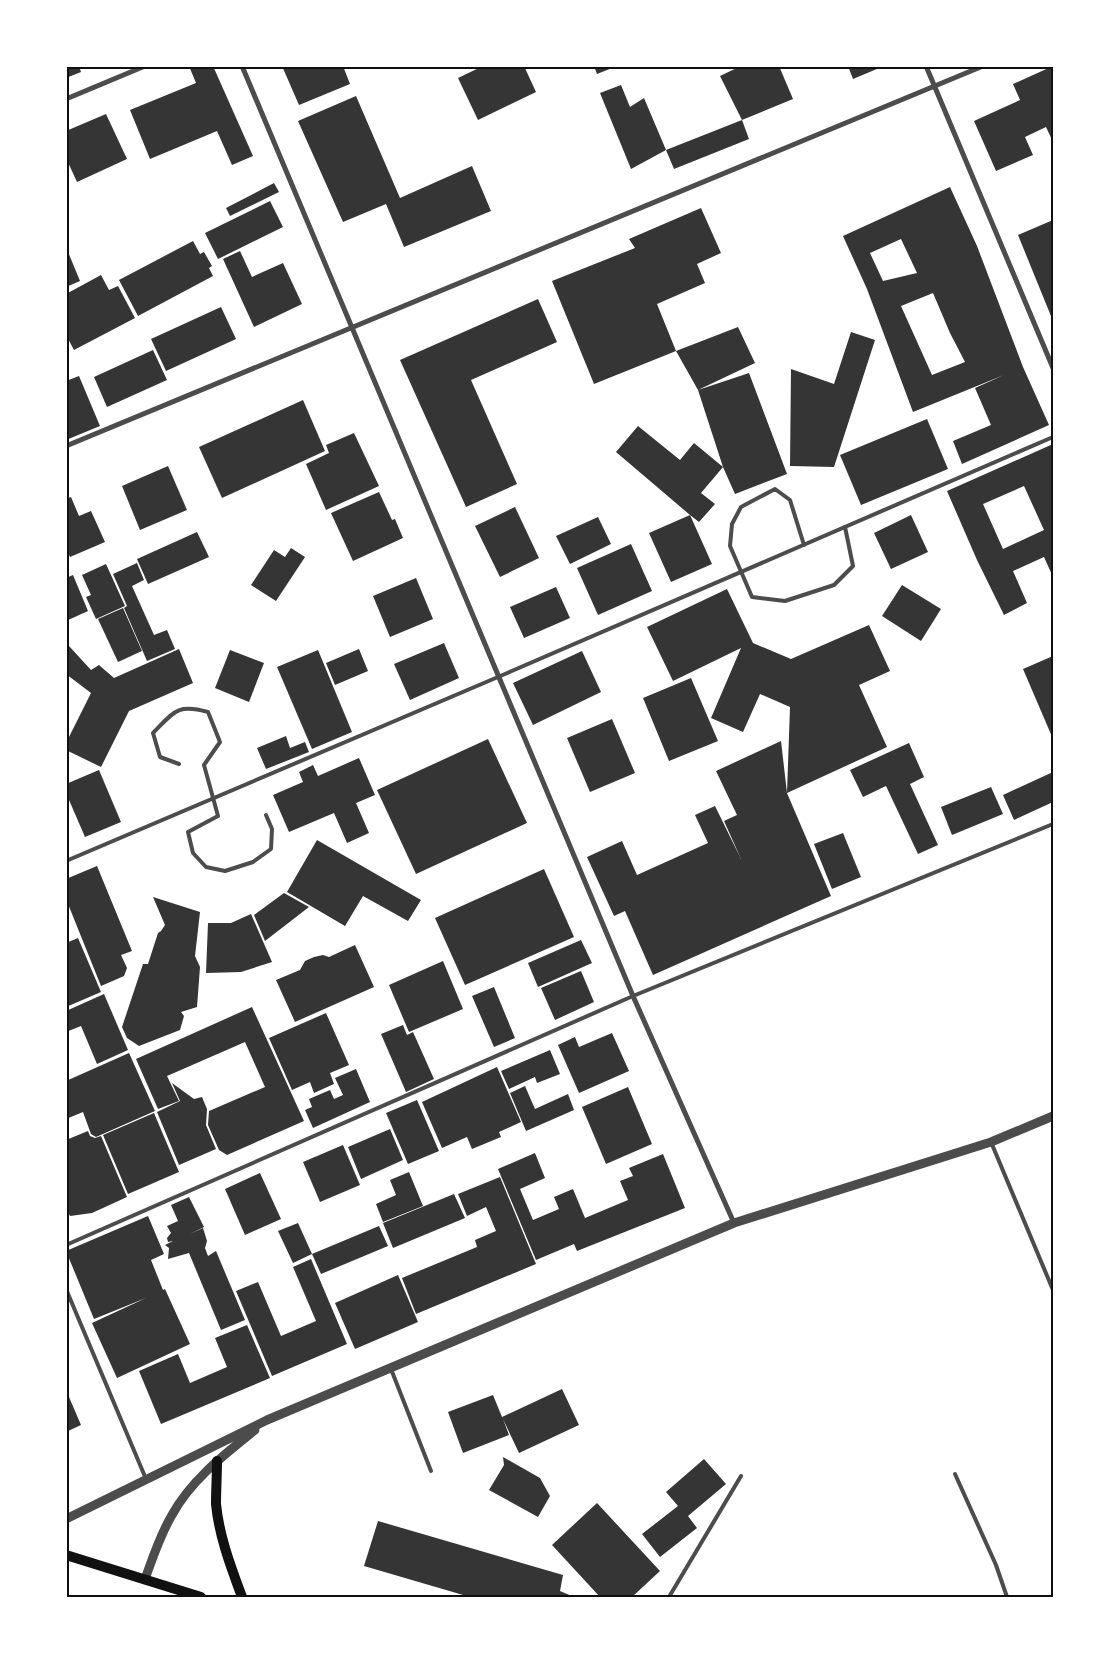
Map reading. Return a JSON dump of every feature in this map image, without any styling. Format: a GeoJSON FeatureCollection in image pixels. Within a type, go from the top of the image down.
{"type":"FeatureCollection","features":[{"type":"Feature","properties":{"kind":"main road"},"geometry":{"type":"LineString","coordinates":[[217,1461],[216,1504],[229,1561],[242,1597]]}},
{"type":"Feature","properties":{"kind":"main road"},"geometry":{"type":"LineString","coordinates":[[66,1555],[201,1597]]}},
{"type":"Feature","properties":{"kind":"street"},"geometry":{"type":"LineString","coordinates":[[66,99],[145,66]]}},
{"type":"Feature","properties":{"kind":"street"},"geometry":{"type":"LineString","coordinates":[[242,66],[633,996],[734,1223]]}},
{"type":"Feature","properties":{"kind":"street"},"geometry":{"type":"LineString","coordinates":[[926,66],[1053,368]]}},
{"type":"Feature","properties":{"kind":"street"},"geometry":{"type":"LineString","coordinates":[[66,446],[983,66]]}},
{"type":"Feature","properties":{"kind":"street"},"geometry":{"type":"LineString","coordinates":[[66,1519],[267,1420],[734,1223],[991,1142],[1053,1116]]}},
{"type":"Feature","properties":{"kind":"street"},"geometry":{"type":"LineString","coordinates":[[144,1579],[172,1514],[190,1490],[217,1461],[267,1420]]}},
{"type":"Feature","properties":{"kind":"lane"},"geometry":{"type":"LineString","coordinates":[[66,862],[1053,437]]}},
{"type":"Feature","properties":{"kind":"lane"},"geometry":{"type":"LineString","coordinates":[[804,545],[790,500],[776,489],[741,507],[732,524],[730,546],[752,597],[785,601],[834,585],[853,566],[845,527]]}},
{"type":"Feature","properties":{"kind":"lane"},"geometry":{"type":"LineString","coordinates":[[179,764],[160,757],[153,733],[172,713],[190,707],[208,712],[220,742],[204,765],[218,816],[188,832],[193,853],[206,867],[225,871],[253,862],[271,849],[272,829],[266,815]]}},
{"type":"Feature","properties":{"kind":"lane"},"geometry":{"type":"LineString","coordinates":[[66,1245],[633,996],[1053,824]]}},
{"type":"Feature","properties":{"kind":"lane"},"geometry":{"type":"LineString","coordinates":[[991,1142],[1053,1290]]}},
{"type":"Feature","properties":{"kind":"lane"},"geometry":{"type":"LineString","coordinates":[[66,1290],[146,1479]]}},
{"type":"Feature","properties":{"kind":"lane"},"geometry":{"type":"LineString","coordinates":[[390,1367],[431,1471]]}},
{"type":"Feature","properties":{"kind":"lane"},"geometry":{"type":"LineString","coordinates":[[955,1474],[996,1565],[1007,1597]]}},
{"type":"Feature","properties":{"kind":"lane"},"geometry":{"type":"LineString","coordinates":[[669,1597],[741,1476]]}},
{"type":"Feature","properties":{"kind":"building"},"geometry":{"type":"Polygon","coordinates":[[[66,66],[79,66],[81,72],[66,78],[66,66]]]}},
{"type":"Feature","properties":{"kind":"building"},"geometry":{"type":"Polygon","coordinates":[[[189,66],[213,66],[253,156],[232,165],[217,131],[150,159],[130,110],[196,83],[189,66]]]}},
{"type":"Feature","properties":{"kind":"building"},"geometry":{"type":"Polygon","coordinates":[[[282,66],[343,66],[350,84],[299,105],[282,66]]]}},
{"type":"Feature","properties":{"kind":"building"},"geometry":{"type":"Polygon","coordinates":[[[483,66],[524,66],[536,92],[478,120],[458,78],[483,66]]]}},
{"type":"Feature","properties":{"kind":"building"},"geometry":{"type":"Polygon","coordinates":[[[594,66],[617,66],[597,74],[594,66]]]}},
{"type":"Feature","properties":{"kind":"building"},"geometry":{"type":"Polygon","coordinates":[[[741,66],[779,66],[793,99],[742,120],[720,76],[741,66]]]}},
{"type":"Feature","properties":{"kind":"building"},"geometry":{"type":"Polygon","coordinates":[[[848,66],[884,66],[853,79],[848,66]]]}},
{"type":"Feature","properties":{"kind":"building"},"geometry":{"type":"Polygon","coordinates":[[[1053,66],[1053,142],[1046,127],[1025,137],[1033,155],[996,171],[974,121],[1020,100],[1013,84],[1053,66]]]}},
{"type":"Feature","properties":{"kind":"building"},"geometry":{"type":"Polygon","coordinates":[[[621,85],[630,107],[644,98],[666,150],[631,169],[600,93],[621,85]]]}},
{"type":"Feature","properties":{"kind":"building"},"geometry":{"type":"Polygon","coordinates":[[[356,96],[400,198],[472,166],[491,211],[404,247],[386,204],[343,222],[298,121],[356,96]]]}},
{"type":"Feature","properties":{"kind":"building"},"geometry":{"type":"Polygon","coordinates":[[[106,114],[127,159],[77,182],[66,158],[66,131],[106,114]]]}},
{"type":"Feature","properties":{"kind":"building"},"geometry":{"type":"Polygon","coordinates":[[[742,120],[749,139],[674,169],[666,150],[742,120]]]}},
{"type":"Feature","properties":{"kind":"building"},"geometry":{"type":"Polygon","coordinates":[[[274,183],[279,192],[230,216],[226,208],[274,183]]]}},
{"type":"Feature","properties":{"kind":"building"},"geometry":{"type":"Polygon","coordinates":[[[950,187],[977,246],[1023,367],[1049,425],[962,464],[953,441],[991,425],[975,388],[1004,375],[913,412],[867,289],[843,236],[950,187]],[[901,239],[870,253],[883,281],[917,273],[901,239]],[[933,293],[901,306],[932,375],[965,362],[933,293]]]}},
{"type":"Feature","properties":{"kind":"building"},"geometry":{"type":"Polygon","coordinates":[[[270,201],[283,227],[218,259],[205,233],[270,201]]]}},
{"type":"Feature","properties":{"kind":"building"},"geometry":{"type":"Polygon","coordinates":[[[701,208],[721,253],[697,264],[705,283],[657,304],[676,351],[594,384],[552,281],[635,248],[629,239],[701,208]]]}},
{"type":"Feature","properties":{"kind":"building"},"geometry":{"type":"Polygon","coordinates":[[[1053,220],[1053,321],[1018,235],[1053,220]]]}},
{"type":"Feature","properties":{"kind":"building"},"geometry":{"type":"Polygon","coordinates":[[[193,241],[200,254],[204,252],[212,266],[209,268],[213,276],[138,316],[119,280],[193,241]]]}},
{"type":"Feature","properties":{"kind":"building"},"geometry":{"type":"Polygon","coordinates":[[[66,247],[80,281],[66,287],[66,247]]]}},
{"type":"Feature","properties":{"kind":"building"},"geometry":{"type":"Polygon","coordinates":[[[240,251],[252,277],[283,263],[302,304],[254,327],[223,259],[240,251]]]}},
{"type":"Feature","properties":{"kind":"building"},"geometry":{"type":"Polygon","coordinates":[[[101,275],[109,290],[118,286],[135,318],[74,350],[66,335],[66,294],[101,275]]]}},
{"type":"Feature","properties":{"kind":"building"},"geometry":{"type":"Polygon","coordinates":[[[538,299],[557,342],[471,380],[517,484],[466,507],[400,360],[538,299]]]}},
{"type":"Feature","properties":{"kind":"building"},"geometry":{"type":"Polygon","coordinates":[[[221,307],[236,339],[166,371],[151,339],[221,307]]]}},
{"type":"Feature","properties":{"kind":"building"},"geometry":{"type":"Polygon","coordinates":[[[738,327],[755,363],[698,390],[676,351],[738,327]]]}},
{"type":"Feature","properties":{"kind":"building"},"geometry":{"type":"Polygon","coordinates":[[[851,332],[875,340],[834,467],[790,466],[791,369],[834,384],[851,332]]]}},
{"type":"Feature","properties":{"kind":"building"},"geometry":{"type":"Polygon","coordinates":[[[153,350],[167,380],[107,407],[94,377],[153,350]]]}},
{"type":"Feature","properties":{"kind":"building"},"geometry":{"type":"Polygon","coordinates":[[[749,373],[787,474],[735,494],[723,467],[698,390],[749,373]]]}},
{"type":"Feature","properties":{"kind":"building"},"geometry":{"type":"Polygon","coordinates":[[[79,376],[100,426],[66,440],[66,381],[79,376]]]}},
{"type":"Feature","properties":{"kind":"building"},"geometry":{"type":"Polygon","coordinates":[[[303,400],[325,451],[222,498],[199,447],[303,400]]]}},
{"type":"Feature","properties":{"kind":"building"},"geometry":{"type":"Polygon","coordinates":[[[927,419],[948,469],[861,505],[840,455],[927,419]]]}},
{"type":"Feature","properties":{"kind":"building"},"geometry":{"type":"Polygon","coordinates":[[[638,426],[680,460],[694,443],[723,467],[701,493],[715,504],[699,522],[616,452],[638,426]]]}},
{"type":"Feature","properties":{"kind":"building"},"geometry":{"type":"Polygon","coordinates":[[[354,433],[379,486],[326,510],[306,464],[329,453],[326,445],[354,433]]]}},
{"type":"Feature","properties":{"kind":"building"},"geometry":{"type":"Polygon","coordinates":[[[1053,444],[1053,577],[1044,557],[1013,571],[1027,603],[1004,615],[977,560],[947,491],[1053,444]],[[1024,486],[983,504],[1003,549],[1044,530],[1024,486]]]}},
{"type":"Feature","properties":{"kind":"building"},"geometry":{"type":"Polygon","coordinates":[[[168,466],[187,510],[140,530],[122,486],[168,466]]]}},
{"type":"Feature","properties":{"kind":"building"},"geometry":{"type":"Polygon","coordinates":[[[379,492],[392,520],[395,519],[403,538],[353,561],[331,513],[379,492]]]}},
{"type":"Feature","properties":{"kind":"building"},"geometry":{"type":"Polygon","coordinates":[[[71,497],[79,516],[91,511],[105,542],[70,557],[66,549],[66,499],[71,497]]]}},
{"type":"Feature","properties":{"kind":"building"},"geometry":{"type":"Polygon","coordinates":[[[515,507],[539,558],[500,577],[475,526],[515,507]]]}},
{"type":"Feature","properties":{"kind":"building"},"geometry":{"type":"Polygon","coordinates":[[[690,515],[712,564],[671,582],[649,533],[690,515]]]}},
{"type":"Feature","properties":{"kind":"building"},"geometry":{"type":"Polygon","coordinates":[[[911,515],[928,552],[891,569],[874,533],[911,515]]]}},
{"type":"Feature","properties":{"kind":"building"},"geometry":{"type":"Polygon","coordinates":[[[598,517],[611,544],[570,564],[556,536],[598,517]]]}},
{"type":"Feature","properties":{"kind":"building"},"geometry":{"type":"Polygon","coordinates":[[[197,532],[209,557],[148,584],[137,559],[197,532]]]}},
{"type":"Feature","properties":{"kind":"building"},"geometry":{"type":"Polygon","coordinates":[[[631,544],[652,591],[598,615],[577,568],[631,544]]]}},
{"type":"Feature","properties":{"kind":"building"},"geometry":{"type":"Polygon","coordinates":[[[291,548],[305,557],[276,601],[251,585],[274,550],[285,557],[291,548]]]}},
{"type":"Feature","properties":{"kind":"building"},"geometry":{"type":"Polygon","coordinates":[[[137,563],[144,580],[132,586],[154,635],[167,630],[175,649],[147,661],[124,608],[127,606],[113,574],[137,563]]]}},
{"type":"Feature","properties":{"kind":"building"},"geometry":{"type":"Polygon","coordinates":[[[106,564],[125,606],[96,619],[86,597],[91,595],[82,575],[106,564]]]}},
{"type":"Feature","properties":{"kind":"building"},"geometry":{"type":"Polygon","coordinates":[[[73,575],[88,611],[66,621],[66,578],[73,575]]]}},
{"type":"Feature","properties":{"kind":"building"},"geometry":{"type":"Polygon","coordinates":[[[416,578],[433,619],[390,637],[373,596],[416,578]]]}},
{"type":"Feature","properties":{"kind":"building"},"geometry":{"type":"Polygon","coordinates":[[[902,585],[941,609],[921,641],[882,616],[902,585]]]}},
{"type":"Feature","properties":{"kind":"building"},"geometry":{"type":"Polygon","coordinates":[[[556,587],[570,618],[524,638],[510,607],[556,587]]]}},
{"type":"Feature","properties":{"kind":"building"},"geometry":{"type":"Polygon","coordinates":[[[727,589],[753,643],[791,659],[869,625],[890,671],[859,685],[887,747],[787,793],[790,707],[760,694],[743,732],[711,718],[741,648],[673,681],[647,627],[727,589]]]}},
{"type":"Feature","properties":{"kind":"building"},"geometry":{"type":"Polygon","coordinates":[[[123,608],[142,651],[118,662],[98,619],[123,608]]]}},
{"type":"Feature","properties":{"kind":"building"},"geometry":{"type":"Polygon","coordinates":[[[444,643],[459,678],[410,700],[394,664],[444,643]]]}},
{"type":"Feature","properties":{"kind":"building"},"geometry":{"type":"Polygon","coordinates":[[[69,646],[91,670],[99,665],[114,678],[179,649],[193,683],[129,711],[101,767],[66,750],[66,743],[91,693],[66,674],[66,648],[69,646]]]}},
{"type":"Feature","properties":{"kind":"building"},"geometry":{"type":"Polygon","coordinates":[[[359,649],[368,671],[335,685],[326,663],[359,649]]]}},
{"type":"Feature","properties":{"kind":"building"},"geometry":{"type":"Polygon","coordinates":[[[230,650],[264,663],[249,702],[215,688],[230,650]]]}},
{"type":"Feature","properties":{"kind":"building"},"geometry":{"type":"Polygon","coordinates":[[[318,650],[352,732],[312,749],[277,667],[318,650]]]}},
{"type":"Feature","properties":{"kind":"building"},"geometry":{"type":"Polygon","coordinates":[[[582,651],[601,692],[533,725],[513,683],[582,651]]]}},
{"type":"Feature","properties":{"kind":"building"},"geometry":{"type":"Polygon","coordinates":[[[1053,656],[1053,739],[1023,669],[1053,656]]]}},
{"type":"Feature","properties":{"kind":"building"},"geometry":{"type":"Polygon","coordinates":[[[691,678],[718,741],[669,761],[643,698],[691,678]]]}},
{"type":"Feature","properties":{"kind":"building"},"geometry":{"type":"Polygon","coordinates":[[[612,719],[635,773],[590,792],[567,738],[612,719]]]}},
{"type":"Feature","properties":{"kind":"building"},"geometry":{"type":"Polygon","coordinates":[[[286,736],[290,748],[305,742],[309,752],[266,769],[257,748],[286,736]]]}},
{"type":"Feature","properties":{"kind":"building"},"geometry":{"type":"Polygon","coordinates":[[[488,739],[527,823],[416,874],[377,790],[488,739]]]}},
{"type":"Feature","properties":{"kind":"building"},"geometry":{"type":"Polygon","coordinates":[[[781,741],[787,793],[831,896],[653,975],[625,911],[614,916],[587,857],[622,841],[637,875],[708,843],[695,815],[715,806],[741,859],[724,821],[737,815],[716,771],[781,741]]]}},
{"type":"Feature","properties":{"kind":"building"},"geometry":{"type":"Polygon","coordinates":[[[909,743],[924,777],[910,784],[938,845],[918,854],[886,786],[863,797],[850,770],[909,743]]]}},
{"type":"Feature","properties":{"kind":"building"},"geometry":{"type":"Polygon","coordinates":[[[359,758],[375,795],[356,803],[369,833],[347,843],[334,813],[289,832],[273,795],[303,782],[299,772],[313,765],[318,776],[359,758]]]}},
{"type":"Feature","properties":{"kind":"building"},"geometry":{"type":"Polygon","coordinates":[[[99,770],[121,822],[85,837],[66,793],[66,784],[99,770]]]}},
{"type":"Feature","properties":{"kind":"building"},"geometry":{"type":"Polygon","coordinates":[[[1053,772],[1053,802],[1014,820],[1003,795],[1053,772]]]}},
{"type":"Feature","properties":{"kind":"building"},"geometry":{"type":"Polygon","coordinates":[[[991,787],[1003,814],[952,835],[941,807],[991,787]]]}},
{"type":"Feature","properties":{"kind":"building"},"geometry":{"type":"Polygon","coordinates":[[[843,833],[861,877],[832,889],[814,844],[843,833]]]}},
{"type":"Feature","properties":{"kind":"building"},"geometry":{"type":"Polygon","coordinates":[[[317,840],[421,900],[408,921],[363,896],[345,926],[287,892],[317,840]]]}},
{"type":"Feature","properties":{"kind":"building"},"geometry":{"type":"Polygon","coordinates":[[[97,866],[132,951],[121,955],[127,968],[124,976],[101,986],[66,899],[66,879],[97,866]]]}},
{"type":"Feature","properties":{"kind":"building"},"geometry":{"type":"Polygon","coordinates":[[[544,869],[574,937],[465,985],[435,918],[544,869]]]}},
{"type":"Feature","properties":{"kind":"building"},"geometry":{"type":"Polygon","coordinates":[[[284,893],[309,907],[265,941],[254,915],[284,893]]]}},
{"type":"Feature","properties":{"kind":"building"},"geometry":{"type":"Polygon","coordinates":[[[153,897],[200,912],[195,956],[200,967],[197,1007],[181,1012],[184,1016],[180,1030],[139,1046],[127,1038],[122,1027],[143,964],[148,964],[158,933],[165,925],[153,897]]]}},
{"type":"Feature","properties":{"kind":"building"},"geometry":{"type":"Polygon","coordinates":[[[251,914],[272,962],[241,972],[206,973],[208,923],[231,923],[251,914]]]}},
{"type":"Feature","properties":{"kind":"building"},"geometry":{"type":"Polygon","coordinates":[[[78,938],[101,992],[66,1007],[66,943],[78,938]]]}},
{"type":"Feature","properties":{"kind":"building"},"geometry":{"type":"Polygon","coordinates":[[[581,940],[592,963],[538,987],[528,963],[581,940]]]}},
{"type":"Feature","properties":{"kind":"building"},"geometry":{"type":"Polygon","coordinates":[[[355,945],[374,987],[295,1022],[276,980],[300,970],[305,961],[314,957],[323,955],[329,957],[355,945]]]}},
{"type":"Feature","properties":{"kind":"building"},"geometry":{"type":"Polygon","coordinates":[[[443,961],[463,1009],[409,1032],[389,985],[443,961]]]}},
{"type":"Feature","properties":{"kind":"building"},"geometry":{"type":"Polygon","coordinates":[[[581,971],[594,1002],[555,1020],[541,988],[581,971]]]}},
{"type":"Feature","properties":{"kind":"building"},"geometry":{"type":"Polygon","coordinates":[[[494,987],[515,1038],[494,1047],[472,996],[494,987]]]}},
{"type":"Feature","properties":{"kind":"building"},"geometry":{"type":"Polygon","coordinates":[[[104,994],[128,1050],[97,1064],[81,1026],[66,1032],[66,1011],[104,994]]]}},
{"type":"Feature","properties":{"kind":"building"},"geometry":{"type":"Polygon","coordinates":[[[252,1007],[304,1121],[227,1155],[219,1150],[208,1125],[209,1111],[265,1087],[245,1042],[167,1076],[179,1101],[158,1109],[136,1059],[252,1007]]]}},
{"type":"Feature","properties":{"kind":"building"},"geometry":{"type":"Polygon","coordinates":[[[326,1013],[349,1065],[330,1073],[334,1084],[314,1093],[310,1082],[292,1090],[269,1038],[326,1013]]]}},
{"type":"Feature","properties":{"kind":"building"},"geometry":{"type":"Polygon","coordinates":[[[403,1025],[407,1035],[413,1032],[434,1079],[406,1092],[381,1034],[403,1025]]]}},
{"type":"Feature","properties":{"kind":"building"},"geometry":{"type":"Polygon","coordinates":[[[612,1033],[629,1071],[579,1093],[558,1045],[575,1037],[579,1047],[612,1033]]]}},
{"type":"Feature","properties":{"kind":"building"},"geometry":{"type":"Polygon","coordinates":[[[550,1050],[560,1074],[537,1083],[535,1077],[509,1089],[501,1071],[550,1050]]]}},
{"type":"Feature","properties":{"kind":"building"},"geometry":{"type":"Polygon","coordinates":[[[129,1053],[155,1111],[96,1137],[91,1134],[83,1112],[66,1119],[66,1081],[129,1053]]]}},
{"type":"Feature","properties":{"kind":"building"},"geometry":{"type":"Polygon","coordinates":[[[497,1067],[521,1122],[499,1132],[501,1137],[472,1149],[467,1137],[442,1148],[422,1102],[497,1067]]]}},
{"type":"Feature","properties":{"kind":"building"},"geometry":{"type":"Polygon","coordinates":[[[356,1069],[370,1102],[313,1128],[305,1110],[312,1107],[309,1099],[330,1090],[334,1099],[343,1095],[335,1078],[356,1069]]]}},
{"type":"Feature","properties":{"kind":"building"},"geometry":{"type":"Polygon","coordinates":[[[172,1083],[194,1099],[202,1097],[207,1109],[206,1125],[216,1149],[179,1165],[157,1112],[180,1101],[172,1083]]]}},
{"type":"Feature","properties":{"kind":"building"},"geometry":{"type":"Polygon","coordinates":[[[525,1086],[535,1109],[568,1094],[574,1110],[526,1131],[510,1093],[525,1086]]]}},
{"type":"Feature","properties":{"kind":"building"},"geometry":{"type":"Polygon","coordinates":[[[628,1087],[652,1144],[606,1164],[582,1107],[628,1087]]]}},
{"type":"Feature","properties":{"kind":"building"},"geometry":{"type":"Polygon","coordinates":[[[417,1100],[439,1151],[408,1164],[386,1113],[417,1100]]]}},
{"type":"Feature","properties":{"kind":"building"},"geometry":{"type":"Polygon","coordinates":[[[154,1113],[179,1172],[128,1194],[103,1135],[154,1113]]]}},
{"type":"Feature","properties":{"kind":"building"},"geometry":{"type":"Polygon","coordinates":[[[390,1129],[403,1160],[361,1179],[348,1147],[390,1129]]]}},
{"type":"Feature","properties":{"kind":"building"},"geometry":{"type":"Polygon","coordinates":[[[88,1131],[90,1136],[95,1138],[101,1136],[127,1197],[92,1213],[70,1216],[66,1208],[66,1140],[88,1131]]]}},
{"type":"Feature","properties":{"kind":"building"},"geometry":{"type":"Polygon","coordinates":[[[343,1145],[360,1185],[320,1202],[303,1162],[343,1145]]]}},
{"type":"Feature","properties":{"kind":"building"},"geometry":{"type":"Polygon","coordinates":[[[535,1153],[545,1178],[520,1189],[533,1220],[559,1209],[554,1197],[573,1189],[585,1218],[628,1200],[620,1181],[633,1176],[629,1168],[663,1154],[685,1208],[577,1251],[574,1244],[536,1260],[498,1169],[535,1153]]]}},
{"type":"Feature","properties":{"kind":"building"},"geometry":{"type":"Polygon","coordinates":[[[409,1172],[423,1206],[383,1222],[376,1204],[396,1195],[390,1180],[409,1172]]]}},
{"type":"Feature","properties":{"kind":"building"},"geometry":{"type":"Polygon","coordinates":[[[260,1173],[281,1219],[245,1235],[225,1189],[260,1173]]]}},
{"type":"Feature","properties":{"kind":"building"},"geometry":{"type":"Polygon","coordinates":[[[500,1177],[536,1264],[416,1314],[402,1278],[477,1247],[475,1240],[496,1231],[486,1207],[467,1216],[458,1194],[500,1177]]]}},
{"type":"Feature","properties":{"kind":"building"},"geometry":{"type":"Polygon","coordinates":[[[454,1194],[465,1218],[393,1248],[383,1223],[454,1194]]]}},
{"type":"Feature","properties":{"kind":"building"},"geometry":{"type":"Polygon","coordinates":[[[189,1197],[204,1227],[190,1234],[203,1228],[207,1241],[205,1248],[208,1256],[216,1251],[245,1320],[221,1330],[189,1253],[168,1259],[169,1248],[165,1245],[173,1241],[168,1242],[167,1238],[171,1233],[167,1226],[178,1221],[171,1205],[189,1197]]]}},
{"type":"Feature","properties":{"kind":"building"},"geometry":{"type":"Polygon","coordinates":[[[148,1216],[164,1254],[151,1260],[163,1290],[165,1289],[190,1344],[117,1378],[92,1323],[146,1298],[94,1319],[66,1251],[148,1216]]]}},
{"type":"Feature","properties":{"kind":"building"},"geometry":{"type":"Polygon","coordinates":[[[298,1223],[312,1254],[293,1263],[278,1231],[298,1223]]]}},
{"type":"Feature","properties":{"kind":"building"},"geometry":{"type":"Polygon","coordinates":[[[379,1226],[388,1246],[321,1274],[312,1254],[379,1226]]]}},
{"type":"Feature","properties":{"kind":"building"},"geometry":{"type":"Polygon","coordinates":[[[311,1259],[347,1344],[272,1376],[236,1291],[258,1282],[281,1336],[316,1321],[293,1267],[311,1259]]]}},
{"type":"Feature","properties":{"kind":"building"},"geometry":{"type":"Polygon","coordinates":[[[398,1275],[418,1322],[355,1349],[335,1303],[398,1275]]]}},
{"type":"Feature","properties":{"kind":"building"},"geometry":{"type":"Polygon","coordinates":[[[247,1325],[270,1378],[161,1424],[139,1371],[178,1354],[190,1383],[227,1367],[215,1338],[247,1325]]]}},
{"type":"Feature","properties":{"kind":"building"},"geometry":{"type":"Polygon","coordinates":[[[562,1389],[579,1425],[519,1453],[503,1419],[509,1435],[463,1453],[448,1412],[493,1395],[502,1417],[562,1389]]]}},
{"type":"Feature","properties":{"kind":"building"},"geometry":{"type":"Polygon","coordinates":[[[66,1390],[81,1425],[66,1432],[66,1390]]]}},
{"type":"Feature","properties":{"kind":"building"},"geometry":{"type":"Polygon","coordinates":[[[503,1457],[540,1478],[550,1496],[538,1517],[489,1490],[504,1465],[503,1457]]]}},
{"type":"Feature","properties":{"kind":"building"},"geometry":{"type":"Polygon","coordinates":[[[704,1459],[726,1484],[688,1516],[697,1528],[660,1557],[642,1534],[678,1506],[666,1492],[704,1459]]]}},
{"type":"Feature","properties":{"kind":"building"},"geometry":{"type":"Polygon","coordinates":[[[597,1503],[660,1571],[632,1597],[600,1597],[552,1545],[597,1503]]]}},
{"type":"Feature","properties":{"kind":"building"},"geometry":{"type":"Polygon","coordinates":[[[378,1521],[563,1575],[560,1591],[574,1597],[470,1597],[364,1566],[378,1521]]]}}]}
